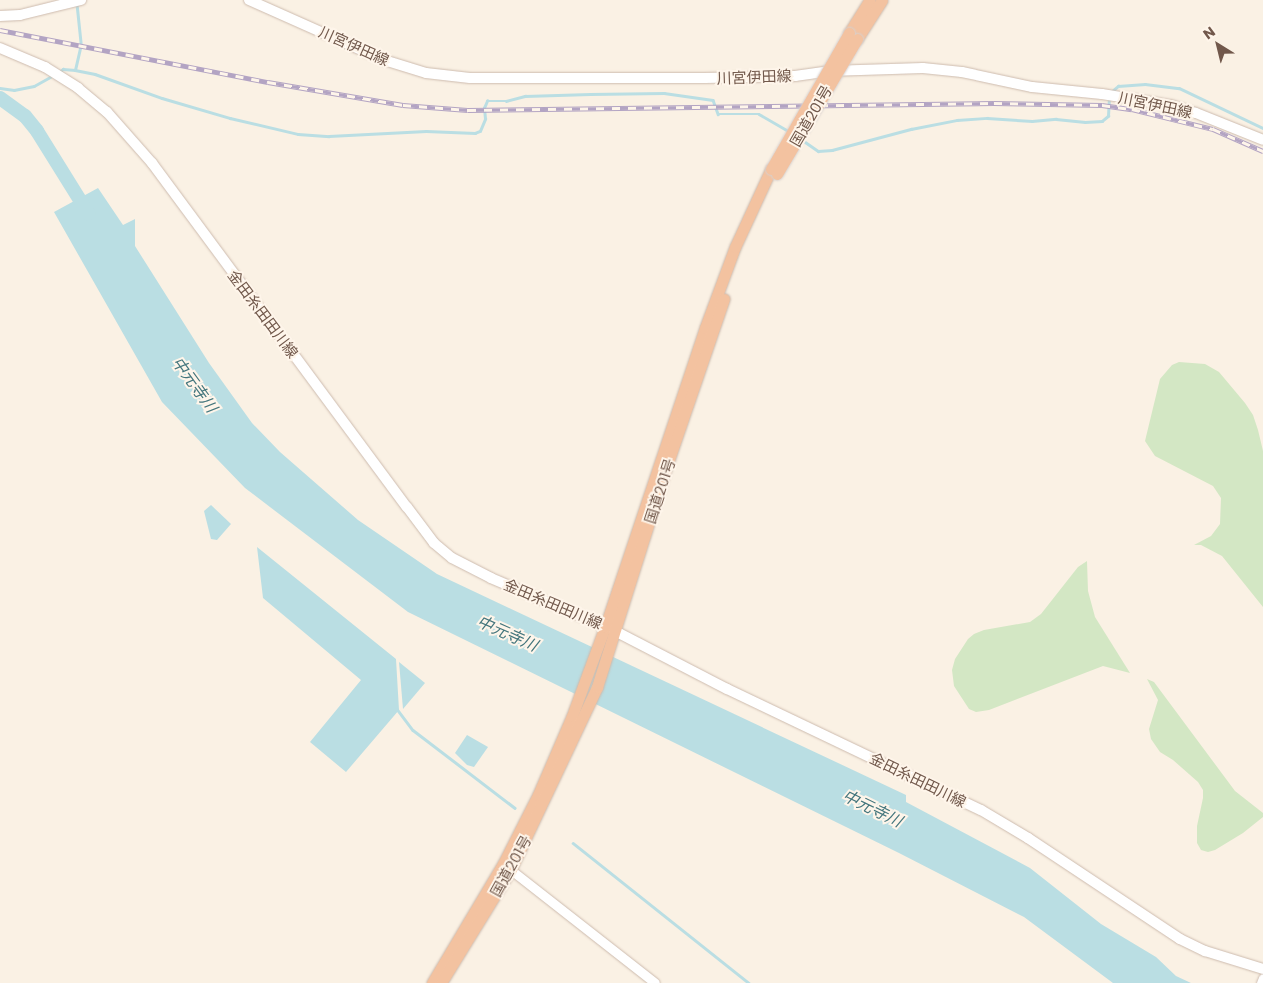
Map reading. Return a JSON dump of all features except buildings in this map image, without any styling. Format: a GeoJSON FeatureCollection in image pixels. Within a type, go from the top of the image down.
{"type":"FeatureCollection","features":[{"type":"Feature","properties":{"kind":"highway","name":"国道201号"},"geometry":{"type":"LineString","coordinates":[[580,710],[597,687],[610,648],[610,629],[713,330],[747,238],[774,172],[853,36],[870,0]]}},
{"type":"Feature","properties":{"kind":"highway","name":"国道201号"},"geometry":{"type":"LineString","coordinates":[[853,36],[882,0]]}},
{"type":"Feature","properties":{"kind":"highway","name":"国道201号"},"geometry":{"type":"LineString","coordinates":[[441,983],[507,867],[580,710],[599,642],[610,629]]}},
{"type":"Feature","properties":{"kind":"highway","name":"国道201号"},"geometry":{"type":"LineString","coordinates":[[432,983],[507,867]]}},
{"type":"Feature","properties":{"kind":"main road","name":"川宮伊田線"},"geometry":{"type":"LineString","coordinates":[[249,0],[384,60],[426,73],[470,78],[706,78],[795,76],[829,71],[923,68],[962,72],[1032,87],[1125,97],[1171,106],[1196,113],[1263,140]]}},
{"type":"Feature","properties":{"kind":"main road"},"geometry":{"type":"LineString","coordinates":[[0,16],[20,15],[76,1]]}},
{"type":"Feature","properties":{"kind":"main road","name":"金田糸田田川線"},"geometry":{"type":"LineString","coordinates":[[0,48],[45,67],[78,88],[107,112],[152,163],[434,543],[452,558],[491,578],[610,629],[727,689],[980,810],[1028,838],[1180,939],[1205,952],[1263,969]]}},
{"type":"Feature","properties":{"kind":"street"},"geometry":{"type":"LineString","coordinates":[[507,867],[654,983]]}},
{"type":"Feature","properties":{"kind":"street"},"geometry":{"type":"LineString","coordinates":[[1261,983],[1263,978]]}},
{"type":"Feature","properties":{"kind":"green space"},"geometry":{"type":"Polygon","coordinates":[[[1179,362],[1205,364],[1219,372],[1253,415],[1263,451],[1263,607],[1222,556],[1201,545],[1194,545],[1211,536],[1220,524],[1221,498],[1213,486],[1155,456],[1145,441],[1160,379],[1172,365],[1179,362]]]}},
{"type":"Feature","properties":{"kind":"green space"},"geometry":{"type":"Polygon","coordinates":[[[1087,561],[1088,591],[1095,617],[1130,673],[1103,666],[989,710],[976,712],[969,709],[954,686],[952,670],[955,659],[968,639],[984,630],[1030,622],[1041,614],[1078,567],[1087,561]]]}},
{"type":"Feature","properties":{"kind":"green space"},"geometry":{"type":"Polygon","coordinates":[[[1147,679],[1154,682],[1235,791],[1263,813],[1263,817],[1243,833],[1215,850],[1208,852],[1201,850],[1197,843],[1197,826],[1203,790],[1198,782],[1173,760],[1160,752],[1151,739],[1149,729],[1158,700],[1147,679]]]}},
{"type":"Feature","properties":{"kind":"water"},"geometry":{"type":"Polygon","coordinates":[[[98,188],[123,225],[135,219],[135,246],[209,363],[252,423],[280,452],[358,520],[437,574],[906,795],[906,802],[1030,868],[1101,924],[1156,957],[1176,976],[1191,983],[1113,983],[1024,917],[899,853],[408,612],[245,488],[162,402],[54,212],[98,188]]]}},
{"type":"Feature","properties":{"kind":"water"},"geometry":{"type":"Polygon","coordinates":[[[211,505],[231,524],[217,540],[211,539],[204,511],[211,505]]]}},
{"type":"Feature","properties":{"kind":"water"},"geometry":{"type":"Polygon","coordinates":[[[257,547],[396,659],[399,710],[346,772],[310,742],[361,680],[263,598],[257,547]]]}},
{"type":"Feature","properties":{"kind":"water"},"geometry":{"type":"Polygon","coordinates":[[[399,662],[425,683],[403,709],[399,662]]]}},
{"type":"Feature","properties":{"kind":"water"},"geometry":{"type":"Polygon","coordinates":[[[467,735],[488,747],[474,767],[467,765],[455,753],[467,735]]]}},
{"type":"Feature","properties":{"kind":"waterway"},"geometry":{"type":"LineString","coordinates":[[77,4],[81,43]]}},
{"type":"Feature","properties":{"kind":"waterway"},"geometry":{"type":"LineString","coordinates":[[75,70],[80,49]]}},
{"type":"Feature","properties":{"kind":"waterway"},"geometry":{"type":"LineString","coordinates":[[59,72],[63,69],[95,74],[162,98],[230,118],[298,134],[329,136],[426,131],[475,133],[480,131],[485,119],[484,108],[487,101],[506,101],[525,96],[664,93],[713,100],[718,114],[759,114],[788,131]]}},
{"type":"Feature","properties":{"kind":"waterway"},"geometry":{"type":"LineString","coordinates":[[0,88],[14,90],[34,86],[52,76]]}},
{"type":"Feature","properties":{"kind":"waterway"},"geometry":{"type":"LineString","coordinates":[[1110,93],[1118,86],[1145,84],[1179,88],[1263,128]]}},
{"type":"Feature","properties":{"kind":"waterway","name":"中元寺川"},"geometry":{"type":"LineString","coordinates":[[0,98],[25,116],[37,131],[88,213]]}},
{"type":"Feature","properties":{"kind":"waterway"},"geometry":{"type":"LineString","coordinates":[[801,139],[818,151],[832,150],[911,129],[957,120],[987,118],[1032,121],[1056,119],[1085,122],[1102,121],[1108,116],[1109,99]]}},
{"type":"Feature","properties":{"kind":"waterway"},"geometry":{"type":"LineString","coordinates":[[397,709],[413,730],[515,808]]}},
{"type":"Feature","properties":{"kind":"waterway"},"geometry":{"type":"LineString","coordinates":[[573,843],[749,983]]}},
{"type":"Feature","properties":{"kind":"railway"},"geometry":{"type":"LineString","coordinates":[[0,30],[268,82],[403,105],[468,110],[994,103],[1102,105],[1132,109],[1213,129],[1263,151]]}}]}
